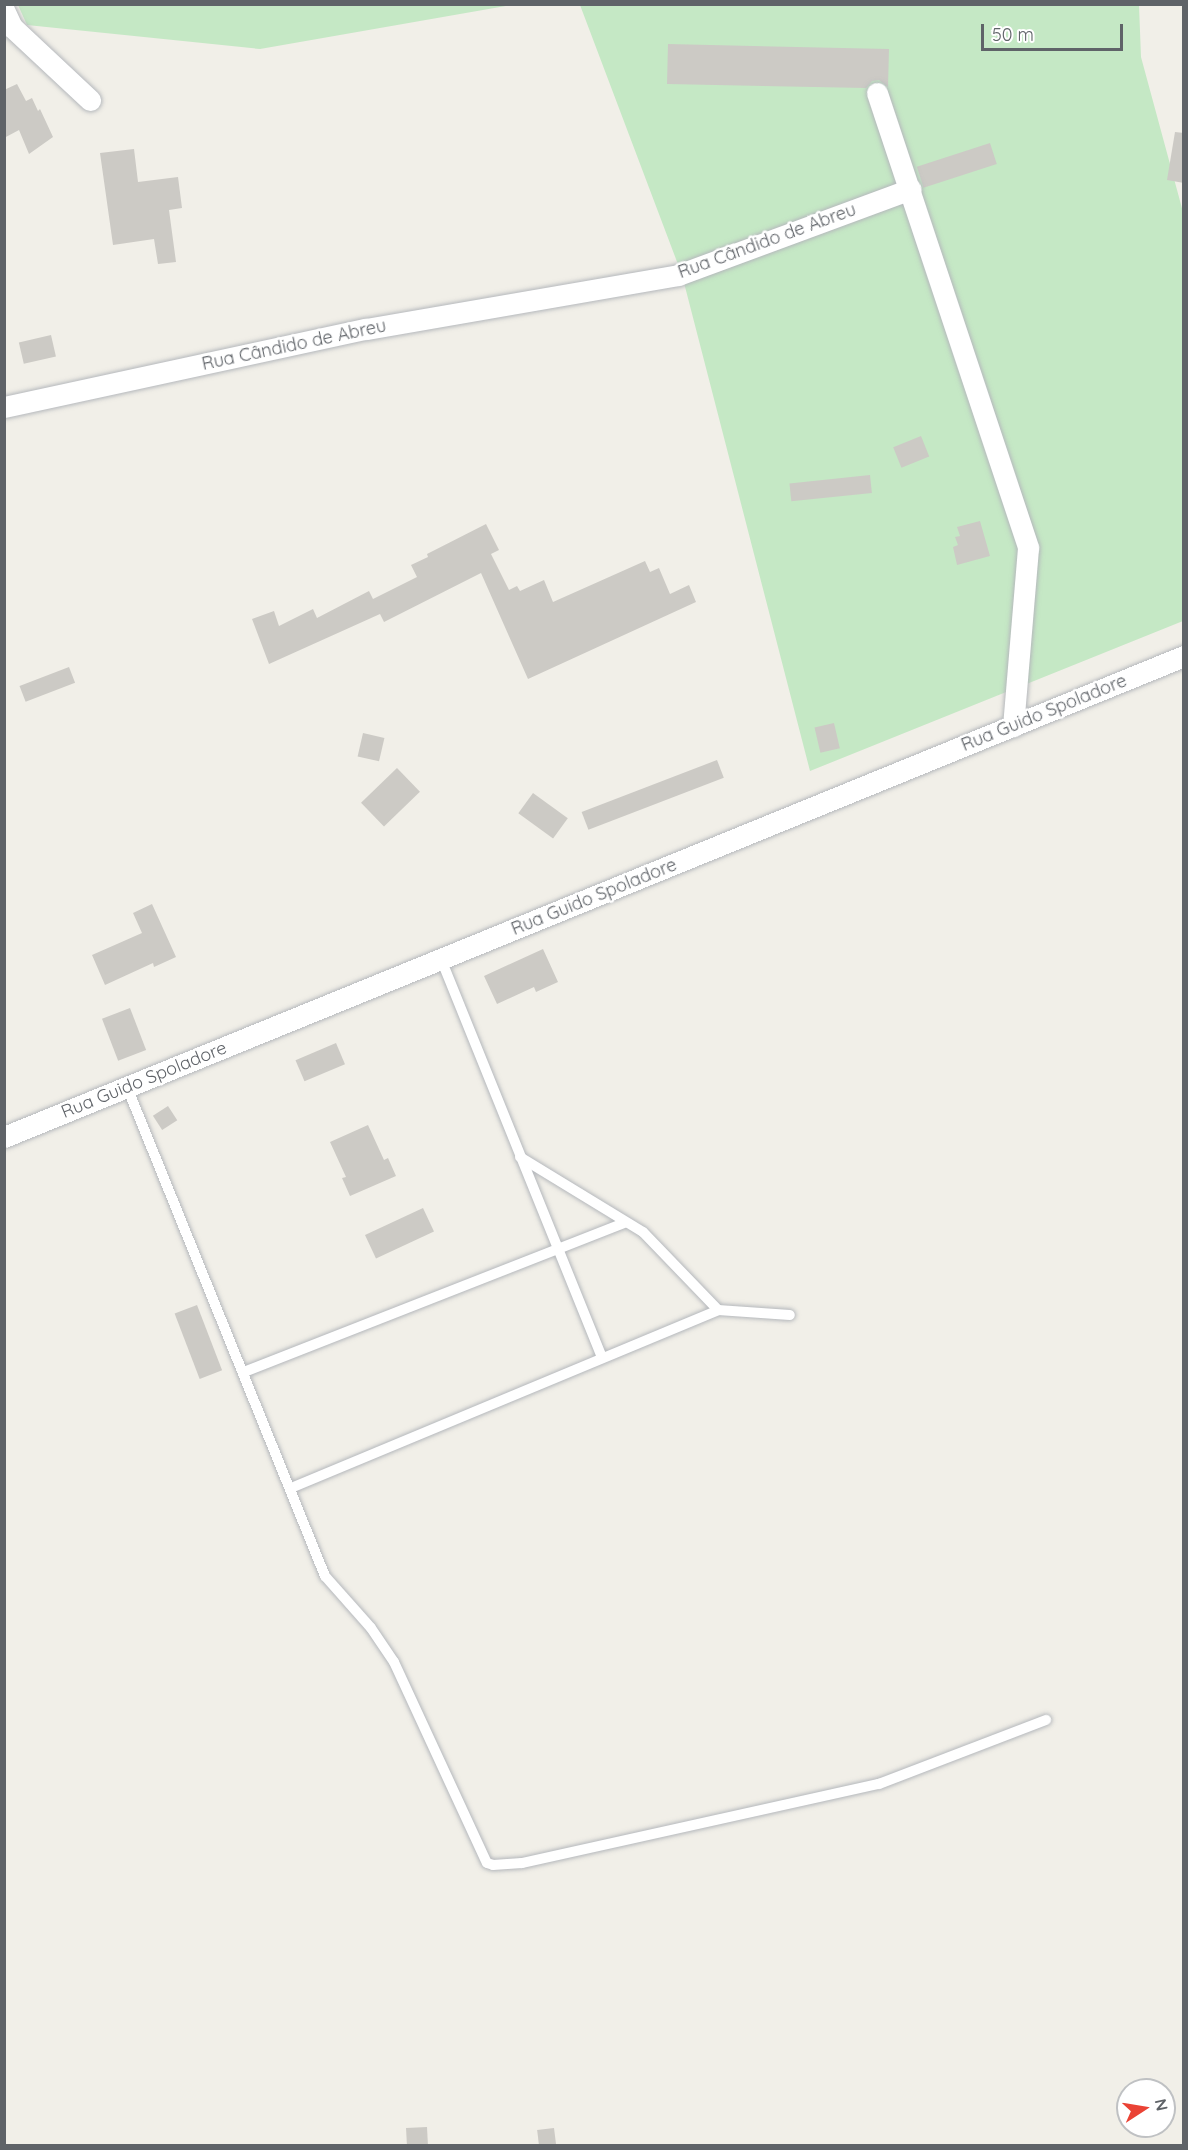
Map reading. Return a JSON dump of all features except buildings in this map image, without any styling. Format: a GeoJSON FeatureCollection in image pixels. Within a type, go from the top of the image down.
{"type":"FeatureCollection","features":[{"type":"Feature","properties":{"kind":"street"},"geometry":{"type":"LineString","coordinates":[[4,10],[12,27],[90,100]]}},
{"type":"Feature","properties":{"kind":"street"},"geometry":{"type":"LineString","coordinates":[[877,93],[911,189],[1028,548],[1013,726]]}},
{"type":"Feature","properties":{"kind":"street","name":"Rua Cândido de Abreu"},"geometry":{"type":"LineString","coordinates":[[4,407],[366,329],[678,275],[911,189]]}},
{"type":"Feature","properties":{"kind":"street","name":"Rua Guido Spoladore"},"geometry":{"type":"LineString","coordinates":[[4,1137],[1184,656]]}},
{"type":"Feature","properties":{"kind":"lane"},"geometry":{"type":"LineString","coordinates":[[441,959],[602,1358]]}},
{"type":"Feature","properties":{"kind":"lane"},"geometry":{"type":"LineString","coordinates":[[127,1087],[326,1576],[371,1628],[394,1662],[487,1863],[492,1865],[522,1863],[879,1784],[1046,1720]]}},
{"type":"Feature","properties":{"kind":"lane"},"geometry":{"type":"LineString","coordinates":[[520,1157],[643,1232],[718,1310]]}},
{"type":"Feature","properties":{"kind":"lane"},"geometry":{"type":"LineString","coordinates":[[244,1372],[626,1222]]}},
{"type":"Feature","properties":{"kind":"lane"},"geometry":{"type":"LineString","coordinates":[[291,1488],[718,1310],[790,1316]]}},
{"type":"Feature","properties":{"kind":"green space"},"geometry":{"type":"Polygon","coordinates":[[[18,5],[512,5],[260,49],[27,25],[18,5]]]}},
{"type":"Feature","properties":{"kind":"green space"},"geometry":{"type":"Polygon","coordinates":[[[580,5],[1139,5],[1141,57],[1183,212],[1183,621],[810,771],[682,275],[580,5]]]}}]}
